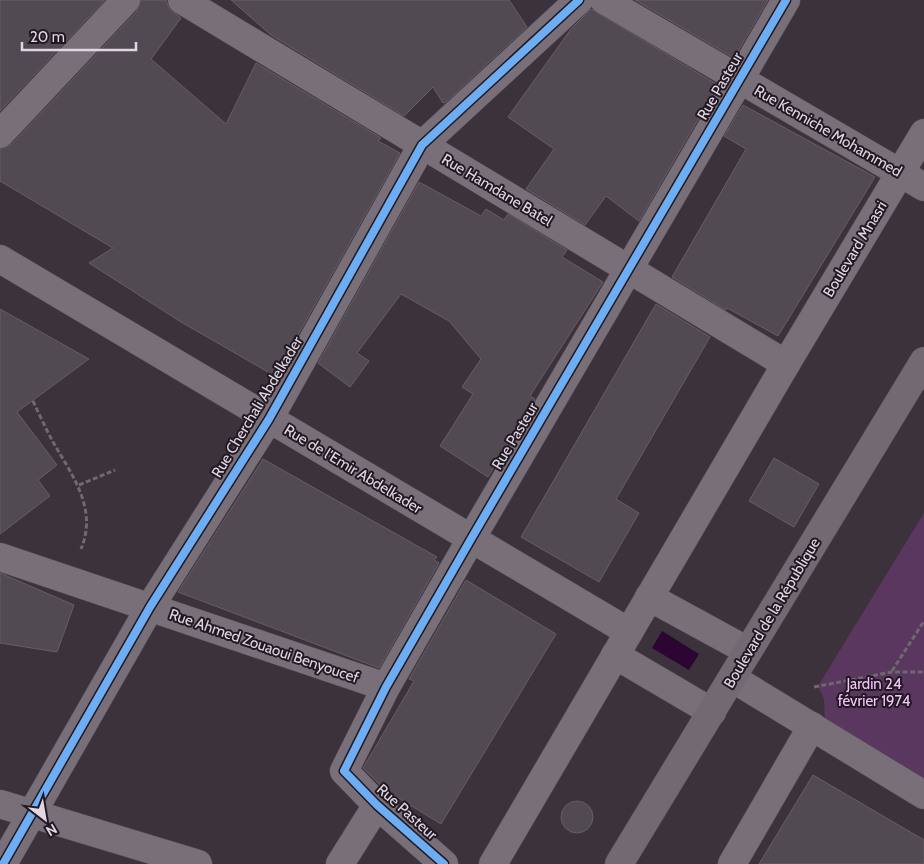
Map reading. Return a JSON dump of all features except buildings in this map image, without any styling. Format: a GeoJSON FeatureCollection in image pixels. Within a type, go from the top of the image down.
{"type":"FeatureCollection","features":[{"type":"Feature","properties":{"kind":"main road","name":"Boulevard de la République"},"geometry":{"type":"LineString","coordinates":[[619,864],[924,361]]}},
{"type":"Feature","properties":{"kind":"street"},"geometry":{"type":"LineString","coordinates":[[0,134],[126,0]]}},
{"type":"Feature","properties":{"kind":"street","name":"Rue Hamdane Batel"},"geometry":{"type":"LineString","coordinates":[[182,0],[786,364]]}},
{"type":"Feature","properties":{"kind":"street","name":"Rue Cherchali Abdelkader"},"geometry":{"type":"LineString","coordinates":[[3,864],[150,607],[268,419],[422,145],[579,0]]}},
{"type":"Feature","properties":{"kind":"street","name":"Rue Kenniche Mohammed"},"geometry":{"type":"LineString","coordinates":[[604,0],[924,187]]}},
{"type":"Feature","properties":{"kind":"street","name":"Rue Pasteur"},"geometry":{"type":"LineString","coordinates":[[444,864],[377,805],[344,772],[386,687],[470,538],[630,270],[786,0]]}},
{"type":"Feature","properties":{"kind":"street","name":"Boulevard Mnasri"},"geometry":{"type":"LineString","coordinates":[[492,864],[924,133]]}},
{"type":"Feature","properties":{"kind":"street","name":"Rue de l'Emir Abdelkader"},"geometry":{"type":"LineString","coordinates":[[0,259],[629,632]]}},
{"type":"Feature","properties":{"kind":"street","name":"Rue Ahmed Zouaoui Benyoucef"},"geometry":{"type":"LineString","coordinates":[[0,556],[386,687]]}},
{"type":"Feature","properties":{"kind":"street"},"geometry":{"type":"LineString","coordinates":[[649,597],[748,651]]}},
{"type":"Feature","properties":{"kind":"street"},"geometry":{"type":"LineString","coordinates":[[615,655],[712,712]]}},
{"type":"Feature","properties":{"kind":"street"},"geometry":{"type":"LineString","coordinates":[[732,678],[924,795]]}},
{"type":"Feature","properties":{"kind":"street"},"geometry":{"type":"LineString","coordinates":[[732,864],[812,726]]}},
{"type":"Feature","properties":{"kind":"street"},"geometry":{"type":"LineString","coordinates":[[0,804],[198,864]]}},
{"type":"Feature","properties":{"kind":"street"},"geometry":{"type":"LineString","coordinates":[[340,864],[377,805]]}},
{"type":"Feature","properties":{"kind":"path"},"geometry":{"type":"LineString","coordinates":[[32,401],[52,440],[79,485],[86,527],[85,541],[69,580]]}},
{"type":"Feature","properties":{"kind":"path"},"geometry":{"type":"LineString","coordinates":[[79,485],[115,470]]}},
{"type":"Feature","properties":{"kind":"path"},"geometry":{"type":"LineString","coordinates":[[892,672],[924,622]]}},
{"type":"Feature","properties":{"kind":"path"},"geometry":{"type":"LineString","coordinates":[[806,689],[892,672],[924,672]]}},
{"type":"Feature","properties":{"kind":"green space","name":"Jardin 24 février 1974"},"geometry":{"type":"Polygon","coordinates":[[[924,513],[924,784],[825,724],[824,699],[818,686],[924,513]]]}},
{"type":"Feature","properties":{"kind":"shaded area"},"geometry":{"type":"Polygon","coordinates":[[[662,631],[699,654],[689,670],[652,648],[662,631]]]}},
{"type":"Feature","properties":{"kind":"cycle path"},"geometry":{"type":"LineString","coordinates":[[3,864],[150,607],[269,419],[422,145],[579,0]]}},
{"type":"Feature","properties":{"kind":"cycle path"},"geometry":{"type":"LineString","coordinates":[[444,864],[377,805],[344,771],[386,687],[786,0]]}}]}
